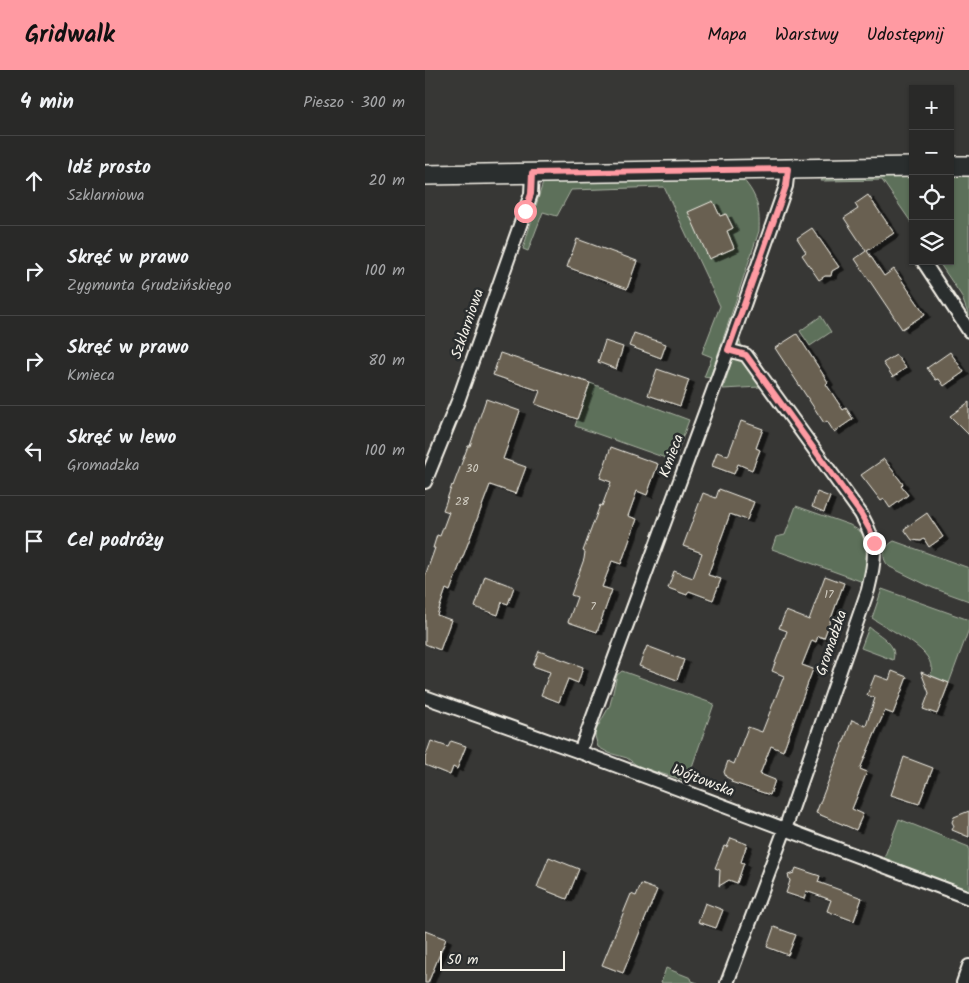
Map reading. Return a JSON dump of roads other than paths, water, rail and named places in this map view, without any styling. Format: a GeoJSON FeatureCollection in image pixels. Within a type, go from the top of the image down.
{"type":"FeatureCollection","features":[{"type":"Feature","properties":{"kind":"street"},"geometry":{"type":"LineString","coordinates":[[954,166],[969,166]]}},
{"type":"Feature","properties":{"kind":"street"},"geometry":{"type":"LineString","coordinates":[[425,175],[909,167]]}},
{"type":"Feature","properties":{"kind":"street","name":"Kmieca"},"geometry":{"type":"LineString","coordinates":[[580,752],[728,350],[784,193],[788,169]]}},
{"type":"Feature","properties":{"kind":"street","name":"Szklarniowa"},"geometry":{"type":"LineString","coordinates":[[425,482],[458,401],[531,194],[532,173]]}},
{"type":"Feature","properties":{"kind":"street"},"geometry":{"type":"LineString","coordinates":[[926,265],[969,331]]}},
{"type":"Feature","properties":{"kind":"street","name":"Gromadzka"},"geometry":{"type":"LineString","coordinates":[[727,983],[785,828],[868,590],[873,566],[874,543],[870,530],[861,514],[746,355],[728,350]]}},
{"type":"Feature","properties":{"kind":"street","name":"Wójtowska"},"geometry":{"type":"LineString","coordinates":[[425,697],[580,752],[969,898]]}},
{"type":"Feature","properties":{"kind":"street"},"geometry":{"type":"LineString","coordinates":[[963,983],[969,966]]}}]}
